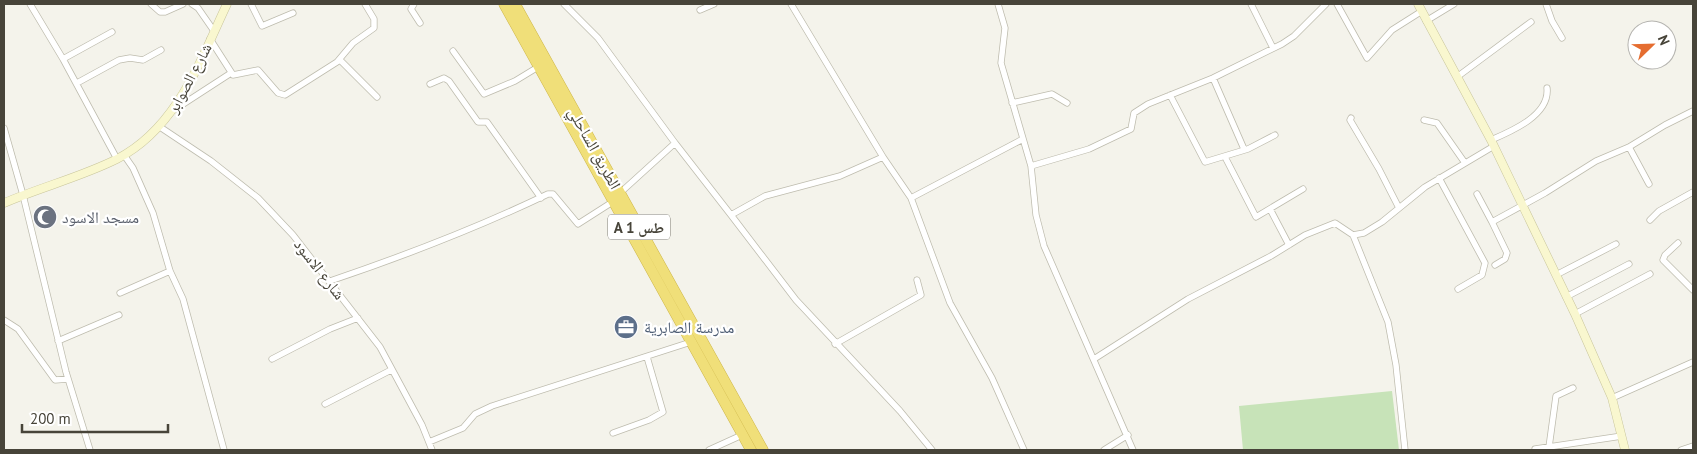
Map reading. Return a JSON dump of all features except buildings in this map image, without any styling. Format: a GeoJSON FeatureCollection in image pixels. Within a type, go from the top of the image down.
{"type":"FeatureCollection","features":[{"type":"Feature","properties":{"kind":"highway","name":"الطريق الساحلي"},"geometry":{"type":"LineString","coordinates":[[504,4],[538,67],[617,197],[763,450]]}},
{"type":"Feature","properties":{"kind":"highway","name":"الطريق الساحلي"},"geometry":{"type":"LineString","coordinates":[[515,4],[691,342],[751,450]]}},
{"type":"Feature","properties":{"kind":"street"},"geometry":{"type":"LineString","coordinates":[[30,4],[64,60],[117,159]]}},
{"type":"Feature","properties":{"kind":"street"},"geometry":{"type":"LineString","coordinates":[[151,4],[160,12],[165,12],[183,4]]}},
{"type":"Feature","properties":{"kind":"street"},"geometry":{"type":"LineString","coordinates":[[192,4],[198,8],[231,73],[237,76],[251,69],[258,70],[278,93],[285,95],[340,60],[353,43],[376,26],[364,4]]}},
{"type":"Feature","properties":{"kind":"street","name":"شارع الصوابر"},"geometry":{"type":"LineString","coordinates":[[4,203],[117,159],[160,127],[174,110],[227,4]]}},
{"type":"Feature","properties":{"kind":"street"},"geometry":{"type":"LineString","coordinates":[[251,4],[262,26],[293,13]]}},
{"type":"Feature","properties":{"kind":"street"},"geometry":{"type":"LineString","coordinates":[[414,4],[412,11],[420,23]]}},
{"type":"Feature","properties":{"kind":"street"},"geometry":{"type":"LineString","coordinates":[[564,4],[598,38],[796,300],[835,344],[900,411],[932,450]]}},
{"type":"Feature","properties":{"kind":"street"},"geometry":{"type":"LineString","coordinates":[[700,10],[714,4]]}},
{"type":"Feature","properties":{"kind":"street"},"geometry":{"type":"LineString","coordinates":[[791,4],[911,198],[950,304],[992,378],[1024,450]]}},
{"type":"Feature","properties":{"kind":"street"},"geometry":{"type":"LineString","coordinates":[[998,4],[1005,28],[1001,61],[1031,166],[1036,215],[1044,246],[1133,450]]}},
{"type":"Feature","properties":{"kind":"street"},"geometry":{"type":"LineString","coordinates":[[1251,4],[1273,48]]}},
{"type":"Feature","properties":{"kind":"street"},"geometry":{"type":"LineString","coordinates":[[1031,166],[1089,149],[1131,129],[1134,113],[1148,104],[1213,78],[1273,48],[1294,36],[1326,4]]}},
{"type":"Feature","properties":{"kind":"street"},"geometry":{"type":"LineString","coordinates":[[1337,4],[1359,48],[1367,58],[1392,30],[1420,8],[1524,205],[1575,314],[1612,398],[1624,450]]}},
{"type":"Feature","properties":{"kind":"street"},"geometry":{"type":"LineString","coordinates":[[1426,21],[1454,4]]}},
{"type":"Feature","properties":{"kind":"street"},"geometry":{"type":"LineString","coordinates":[[1546,4],[1552,21],[1562,38]]}},
{"type":"Feature","properties":{"kind":"street"},"geometry":{"type":"LineString","coordinates":[[1457,77],[1531,22]]}},
{"type":"Feature","properties":{"kind":"street"},"geometry":{"type":"LineString","coordinates":[[64,60],[112,32]]}},
{"type":"Feature","properties":{"kind":"street"},"geometry":{"type":"LineString","coordinates":[[76,83],[119,60],[130,58],[143,60],[161,50]]}},
{"type":"Feature","properties":{"kind":"street"},"geometry":{"type":"LineString","coordinates":[[453,51],[484,94],[515,81],[538,67]]}},
{"type":"Feature","properties":{"kind":"street"},"geometry":{"type":"LineString","coordinates":[[340,60],[377,97]]}},
{"type":"Feature","properties":{"kind":"street"},"geometry":{"type":"LineString","coordinates":[[174,110],[231,73]]}},
{"type":"Feature","properties":{"kind":"street"},"geometry":{"type":"LineString","coordinates":[[430,84],[444,78],[449,81],[478,122],[487,122],[541,198]]}},
{"type":"Feature","properties":{"kind":"street"},"geometry":{"type":"LineString","coordinates":[[1213,78],[1244,149]]}},
{"type":"Feature","properties":{"kind":"street"},"geometry":{"type":"LineString","coordinates":[[1353,235],[1364,233],[1382,222],[1409,198],[1465,163],[1542,110],[1547,101],[1547,88]]}},
{"type":"Feature","properties":{"kind":"street"},"geometry":{"type":"LineString","coordinates":[[1012,103],[1052,94],[1067,103]]}},
{"type":"Feature","properties":{"kind":"street"},"geometry":{"type":"LineString","coordinates":[[1170,95],[1204,162],[1212,162],[1275,136]]}},
{"type":"Feature","properties":{"kind":"street"},"geometry":{"type":"LineString","coordinates":[[1492,222],[1524,205],[1596,161],[1629,147],[1693,111]]}},
{"type":"Feature","properties":{"kind":"street"},"geometry":{"type":"LineString","coordinates":[[1351,118],[1399,208]]}},
{"type":"Feature","properties":{"kind":"street"},"geometry":{"type":"LineString","coordinates":[[1424,120],[1437,122],[1465,163]]}},
{"type":"Feature","properties":{"kind":"street","name":"شارع الاسود"},"geometry":{"type":"LineString","coordinates":[[160,127],[211,161],[258,198],[293,235],[380,347],[432,450]]}},
{"type":"Feature","properties":{"kind":"street"},"geometry":{"type":"LineString","coordinates":[[4,128],[23,195],[68,379],[90,450]]}},
{"type":"Feature","properties":{"kind":"street"},"geometry":{"type":"LineString","coordinates":[[911,198],[1023,139]]}},
{"type":"Feature","properties":{"kind":"street"},"geometry":{"type":"LineString","coordinates":[[330,281],[411,254],[553,194],[578,224],[617,197],[675,142]]}},
{"type":"Feature","properties":{"kind":"street"},"geometry":{"type":"LineString","coordinates":[[1629,147],[1649,184]]}},
{"type":"Feature","properties":{"kind":"street"},"geometry":{"type":"LineString","coordinates":[[124,155],[133,168],[153,213],[170,271],[183,299],[224,450]]}},
{"type":"Feature","properties":{"kind":"street"},"geometry":{"type":"LineString","coordinates":[[731,215],[765,196],[840,176],[884,157]]}},
{"type":"Feature","properties":{"kind":"street"},"geometry":{"type":"LineString","coordinates":[[1225,157],[1254,216],[1258,216],[1303,189]]}},
{"type":"Feature","properties":{"kind":"street"},"geometry":{"type":"LineString","coordinates":[[1439,178],[1485,266],[1480,276],[1458,289]]}},
{"type":"Feature","properties":{"kind":"street"},"geometry":{"type":"LineString","coordinates":[[1650,220],[1659,211],[1693,192]]}},
{"type":"Feature","properties":{"kind":"street"},"geometry":{"type":"LineString","coordinates":[[1477,194],[1507,253],[1505,259],[1495,265]]}},
{"type":"Feature","properties":{"kind":"street"},"geometry":{"type":"LineString","coordinates":[[1270,209],[1289,245]]}},
{"type":"Feature","properties":{"kind":"street"},"geometry":{"type":"LineString","coordinates":[[1094,359],[1188,299],[1330,224],[1339,224],[1353,235],[1390,329],[1405,450]]}},
{"type":"Feature","properties":{"kind":"street"},"geometry":{"type":"LineString","coordinates":[[1678,243],[1665,255],[1663,260],[1693,290]]}},
{"type":"Feature","properties":{"kind":"street"},"geometry":{"type":"LineString","coordinates":[[1556,275],[1616,244]]}},
{"type":"Feature","properties":{"kind":"street"},"geometry":{"type":"LineString","coordinates":[[1566,297],[1630,264]]}},
{"type":"Feature","properties":{"kind":"street"},"geometry":{"type":"LineString","coordinates":[[120,293],[170,271]]}},
{"type":"Feature","properties":{"kind":"street"},"geometry":{"type":"LineString","coordinates":[[1575,314],[1650,274]]}},
{"type":"Feature","properties":{"kind":"street"},"geometry":{"type":"LineString","coordinates":[[835,344],[920,296],[922,291],[917,280]]}},
{"type":"Feature","properties":{"kind":"street"},"geometry":{"type":"LineString","coordinates":[[58,341],[119,315]]}},
{"type":"Feature","properties":{"kind":"street"},"geometry":{"type":"LineString","coordinates":[[272,359],[330,329],[358,318]]}},
{"type":"Feature","properties":{"kind":"street"},"geometry":{"type":"LineString","coordinates":[[4,320],[18,329],[55,380],[68,379]]}},
{"type":"Feature","properties":{"kind":"street"},"geometry":{"type":"LineString","coordinates":[[429,442],[463,428],[474,414],[526,393],[691,342]]}},
{"type":"Feature","properties":{"kind":"street"},"geometry":{"type":"LineString","coordinates":[[613,434],[649,420],[663,412],[647,357]]}},
{"type":"Feature","properties":{"kind":"street"},"geometry":{"type":"LineString","coordinates":[[1612,398],[1693,362]]}},
{"type":"Feature","properties":{"kind":"street"},"geometry":{"type":"LineString","coordinates":[[325,404],[391,370]]}},
{"type":"Feature","properties":{"kind":"street"},"geometry":{"type":"LineString","coordinates":[[1549,447],[1556,396],[1560,392],[1573,388]]}},
{"type":"Feature","properties":{"kind":"street"},"geometry":{"type":"LineString","coordinates":[[709,450],[742,435]]}},
{"type":"Feature","properties":{"kind":"street"},"geometry":{"type":"LineString","coordinates":[[1104,450],[1128,435]]}},
{"type":"Feature","properties":{"kind":"street"},"geometry":{"type":"LineString","coordinates":[[1535,449],[1622,436]]}},
{"type":"Feature","properties":{"kind":"street"},"geometry":{"type":"LineString","coordinates":[[1681,450],[1693,446]]}},
{"type":"Feature","properties":{"kind":"green space"},"geometry":{"type":"Polygon","coordinates":[[[1392,391],[1399,450],[1243,450],[1239,406],[1392,391]]]}},
{"type":"Feature","properties":{"kind":"place","name":"مسجد الاسود"},"geometry":{"type":"Point","coordinates":[45,217]}},
{"type":"Feature","properties":{"kind":"place","name":"مدرسة الصابرية"},"geometry":{"type":"Point","coordinates":[626,327]}}]}
